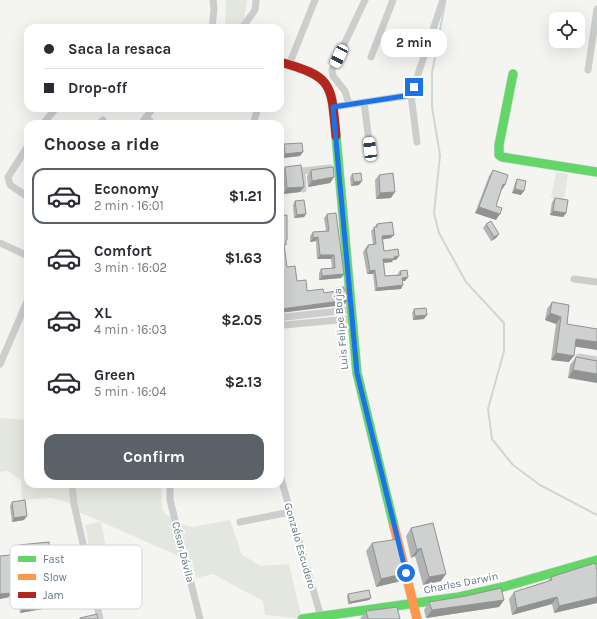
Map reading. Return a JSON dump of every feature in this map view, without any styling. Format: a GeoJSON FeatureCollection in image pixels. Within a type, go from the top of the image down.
{"type":"FeatureCollection","features":[{"type":"Feature","properties":{"kind":"street"},"geometry":{"type":"LineString","coordinates":[[212,24],[214,9],[213,0]]}},
{"type":"Feature","properties":{"kind":"street"},"geometry":{"type":"LineString","coordinates":[[245,24],[255,10],[256,0]]}},
{"type":"Feature","properties":{"kind":"street"},"geometry":{"type":"LineString","coordinates":[[289,65],[315,0]]}},
{"type":"Feature","properties":{"kind":"street"},"geometry":{"type":"LineString","coordinates":[[348,104],[345,91],[333,76],[332,70],[366,0]]}},
{"type":"Feature","properties":{"kind":"street"},"geometry":{"type":"LineString","coordinates":[[371,57],[393,0]]}},
{"type":"Feature","properties":{"kind":"street"},"geometry":{"type":"LineString","coordinates":[[417,142],[411,95],[443,0]]}},
{"type":"Feature","properties":{"kind":"street"},"geometry":{"type":"LineString","coordinates":[[588,70],[597,9]]}},
{"type":"Feature","properties":{"kind":"street","name":"Luis Felipe Borja"},"geometry":{"type":"LineString","coordinates":[[284,63],[307,70],[325,82],[332,95],[350,314],[357,373],[417,619]]}},
{"type":"Feature","properties":{"kind":"street"},"geometry":{"type":"LineString","coordinates":[[513,74],[499,145],[502,158],[597,172]]}},
{"type":"Feature","properties":{"kind":"street"},"geometry":{"type":"LineString","coordinates":[[333,107],[411,95]]}},
{"type":"Feature","properties":{"kind":"street"},"geometry":{"type":"LineString","coordinates":[[364,102],[370,149]]}},
{"type":"Feature","properties":{"kind":"street"},"geometry":{"type":"LineString","coordinates":[[46,120],[53,112]]}},
{"type":"Feature","properties":{"kind":"street"},"geometry":{"type":"LineString","coordinates":[[144,120],[149,112]]}},
{"type":"Feature","properties":{"kind":"street"},"geometry":{"type":"LineString","coordinates":[[146,117],[149,120]]}},
{"type":"Feature","properties":{"kind":"street"},"geometry":{"type":"LineString","coordinates":[[24,152],[8,177],[10,185],[24,194]]}},
{"type":"Feature","properties":{"kind":"street"},"geometry":{"type":"LineString","coordinates":[[303,190],[302,171],[339,167]]}},
{"type":"Feature","properties":{"kind":"street"},"geometry":{"type":"LineString","coordinates":[[0,243],[24,254]]}},
{"type":"Feature","properties":{"kind":"street"},"geometry":{"type":"LineString","coordinates":[[574,279],[597,282]]}},
{"type":"Feature","properties":{"kind":"street"},"geometry":{"type":"LineString","coordinates":[[0,364],[24,308]]}},
{"type":"Feature","properties":{"kind":"street"},"geometry":{"type":"LineString","coordinates":[[285,321],[350,314]]}},
{"type":"Feature","properties":{"kind":"street"},"geometry":{"type":"LineString","coordinates":[[579,357],[597,360]]}},
{"type":"Feature","properties":{"kind":"street"},"geometry":{"type":"LineString","coordinates":[[72,488],[74,504],[83,545]]}},
{"type":"Feature","properties":{"kind":"street","name":"César Dávila"},"geometry":{"type":"LineString","coordinates":[[170,488],[170,500],[200,619]]}},
{"type":"Feature","properties":{"kind":"street","name":"Gonzalo Escudero"},"geometry":{"type":"LineString","coordinates":[[284,488],[321,617]]}},
{"type":"Feature","properties":{"kind":"street"},"geometry":{"type":"LineString","coordinates":[[240,522],[290,512]]}},
{"type":"Feature","properties":{"kind":"street"},"geometry":{"type":"LineString","coordinates":[[596,560],[597,571]]}},
{"type":"Feature","properties":{"kind":"street","name":"Charles Darwin"},"geometry":{"type":"LineString","coordinates":[[302,619],[458,597],[503,587],[596,560]]}},
{"type":"Feature","properties":{"kind":"street"},"geometry":{"type":"LineString","coordinates":[[98,609],[100,619]]}},
{"type":"Feature","properties":{"kind":"shaded area"},"geometry":{"type":"Polygon","coordinates":[[[226,0],[247,0],[244,24],[225,24],[226,0]]]}},
{"type":"Feature","properties":{"kind":"shaded area"},"geometry":{"type":"Polygon","coordinates":[[[556,172],[568,174],[564,200],[551,198],[556,172]]]}},
{"type":"Feature","properties":{"kind":"shaded area"},"geometry":{"type":"Polygon","coordinates":[[[0,418],[24,420],[24,488],[161,488],[162,507],[165,514],[184,525],[193,527],[230,520],[242,555],[261,566],[289,564],[302,619],[265,615],[263,601],[213,574],[196,578],[192,562],[79,512],[74,504],[51,498],[22,500],[21,480],[8,471],[0,472],[0,418]]]}},
{"type":"Feature","properties":{"kind":"shaded area"},"geometry":{"type":"Polygon","coordinates":[[[101,522],[106,545],[89,545],[85,525],[101,522]]]}},
{"type":"Feature","properties":{"kind":"building"},"geometry":{"type":"Polygon","coordinates":[[[302,143],[303,152],[285,154],[284,144],[302,143]]]}},
{"type":"Feature","properties":{"kind":"building"},"geometry":{"type":"Polygon","coordinates":[[[301,165],[304,187],[287,188],[285,167],[301,165]]]}},
{"type":"Feature","properties":{"kind":"building"},"geometry":{"type":"Polygon","coordinates":[[[333,167],[334,177],[312,181],[311,170],[333,167]]]}},
{"type":"Feature","properties":{"kind":"building"},"geometry":{"type":"Polygon","coordinates":[[[493,170],[508,175],[505,185],[503,184],[496,206],[502,208],[500,214],[479,207],[493,170]]]}},
{"type":"Feature","properties":{"kind":"building"},"geometry":{"type":"Polygon","coordinates":[[[361,173],[362,181],[354,182],[352,174],[361,173]]]}},
{"type":"Feature","properties":{"kind":"building"},"geometry":{"type":"Polygon","coordinates":[[[393,173],[395,192],[380,193],[379,175],[393,173]]]}},
{"type":"Feature","properties":{"kind":"building"},"geometry":{"type":"Polygon","coordinates":[[[517,179],[526,181],[524,191],[515,189],[517,179]]]}},
{"type":"Feature","properties":{"kind":"building"},"geometry":{"type":"Polygon","coordinates":[[[555,198],[568,200],[566,213],[553,211],[555,198]]]}},
{"type":"Feature","properties":{"kind":"building"},"geometry":{"type":"Polygon","coordinates":[[[304,200],[306,214],[297,215],[295,201],[304,200]]]}},
{"type":"Feature","properties":{"kind":"building"},"geometry":{"type":"Polygon","coordinates":[[[336,213],[344,274],[322,276],[321,269],[335,268],[334,255],[320,255],[318,237],[313,238],[313,232],[329,231],[327,214],[336,213]]]}},
{"type":"Feature","properties":{"kind":"building"},"geometry":{"type":"Polygon","coordinates":[[[287,215],[287,240],[286,245],[284,245],[284,216],[287,215]]]}},
{"type":"Feature","properties":{"kind":"building"},"geometry":{"type":"Polygon","coordinates":[[[491,221],[499,234],[494,237],[486,224],[491,221]]]}},
{"type":"Feature","properties":{"kind":"building"},"geometry":{"type":"Polygon","coordinates":[[[392,222],[394,235],[382,236],[384,251],[398,249],[399,256],[394,257],[394,259],[383,259],[385,276],[401,275],[400,271],[407,270],[408,277],[402,278],[403,285],[377,288],[375,270],[370,271],[366,248],[368,248],[368,245],[376,244],[374,227],[377,227],[377,224],[392,222]]]}},
{"type":"Feature","properties":{"kind":"building"},"geometry":{"type":"Polygon","coordinates":[[[284,245],[287,267],[295,266],[297,281],[306,280],[307,291],[323,289],[324,293],[336,291],[336,288],[344,287],[348,300],[284,309],[284,245]]]}},
{"type":"Feature","properties":{"kind":"building"},"geometry":{"type":"Polygon","coordinates":[[[552,302],[569,305],[567,324],[597,329],[597,342],[576,339],[574,356],[556,353],[561,317],[550,313],[552,302]]]}},
{"type":"Feature","properties":{"kind":"building"},"geometry":{"type":"Polygon","coordinates":[[[426,308],[427,315],[415,316],[414,309],[426,308]]]}},
{"type":"Feature","properties":{"kind":"building"},"geometry":{"type":"Polygon","coordinates":[[[576,357],[597,361],[597,374],[573,370],[576,357]]]}},
{"type":"Feature","properties":{"kind":"building"},"geometry":{"type":"Polygon","coordinates":[[[25,500],[27,516],[14,518],[12,502],[25,500]]]}},
{"type":"Feature","properties":{"kind":"building"},"geometry":{"type":"Polygon","coordinates":[[[433,523],[446,574],[429,577],[421,548],[417,550],[411,528],[433,523]]]}},
{"type":"Feature","properties":{"kind":"building"},"geometry":{"type":"Polygon","coordinates":[[[398,539],[406,573],[381,579],[372,543],[398,539]]]}},
{"type":"Feature","properties":{"kind":"building"},"geometry":{"type":"Polygon","coordinates":[[[49,542],[49,545],[19,545],[49,542]]]}},
{"type":"Feature","properties":{"kind":"building"},"geometry":{"type":"Polygon","coordinates":[[[10,555],[10,593],[0,594],[0,556],[10,555]]]}},
{"type":"Feature","properties":{"kind":"building"},"geometry":{"type":"Polygon","coordinates":[[[595,563],[597,570],[597,597],[559,606],[557,597],[517,608],[514,592],[552,580],[551,577],[595,563]]]}},
{"type":"Feature","properties":{"kind":"building"},"geometry":{"type":"Polygon","coordinates":[[[501,588],[504,600],[432,610],[429,602],[466,596],[501,588]]]}},
{"type":"Feature","properties":{"kind":"building"},"geometry":{"type":"Polygon","coordinates":[[[369,590],[371,598],[350,602],[348,594],[369,590]]]}},
{"type":"Feature","properties":{"kind":"building"},"geometry":{"type":"Polygon","coordinates":[[[397,607],[400,619],[368,619],[366,611],[397,607]]]}},
{"type":"Feature","properties":{"kind":"building"},"geometry":{"type":"Polygon","coordinates":[[[97,614],[98,619],[80,619],[80,618],[97,614]]]}},
{"type":"Feature","properties":{"kind":"waterway"},"geometry":{"type":"LineString","coordinates":[[445,3],[432,73],[432,107],[440,155],[434,213],[439,233],[466,282],[504,323],[504,351],[488,409],[492,439],[513,465],[540,485],[597,515]]}},
{"type":"Feature","properties":{"kind":"traffic: fast"},"geometry":{"type":"LineString","coordinates":[[513,74],[499,145],[499,155],[502,157],[597,172]]}},
{"type":"Feature","properties":{"kind":"traffic: fast"},"geometry":{"type":"LineString","coordinates":[[336,136],[357,373],[394,526]]}},
{"type":"Feature","properties":{"kind":"traffic: fast"},"geometry":{"type":"LineString","coordinates":[[302,619],[459,597],[503,587],[597,560]]}},
{"type":"Feature","properties":{"kind":"traffic: slow"},"geometry":{"type":"LineString","coordinates":[[394,526],[417,619]]}},
{"type":"Feature","properties":{"kind":"traffic: jam"},"geometry":{"type":"LineString","coordinates":[[284,63],[311,73],[320,78],[326,85],[333,105],[336,136]]}},
{"type":"Feature","properties":{"kind":"route"},"geometry":{"type":"LineString","coordinates":[[406,573],[357,373],[333,107],[411,95],[414,87]]}}]}
